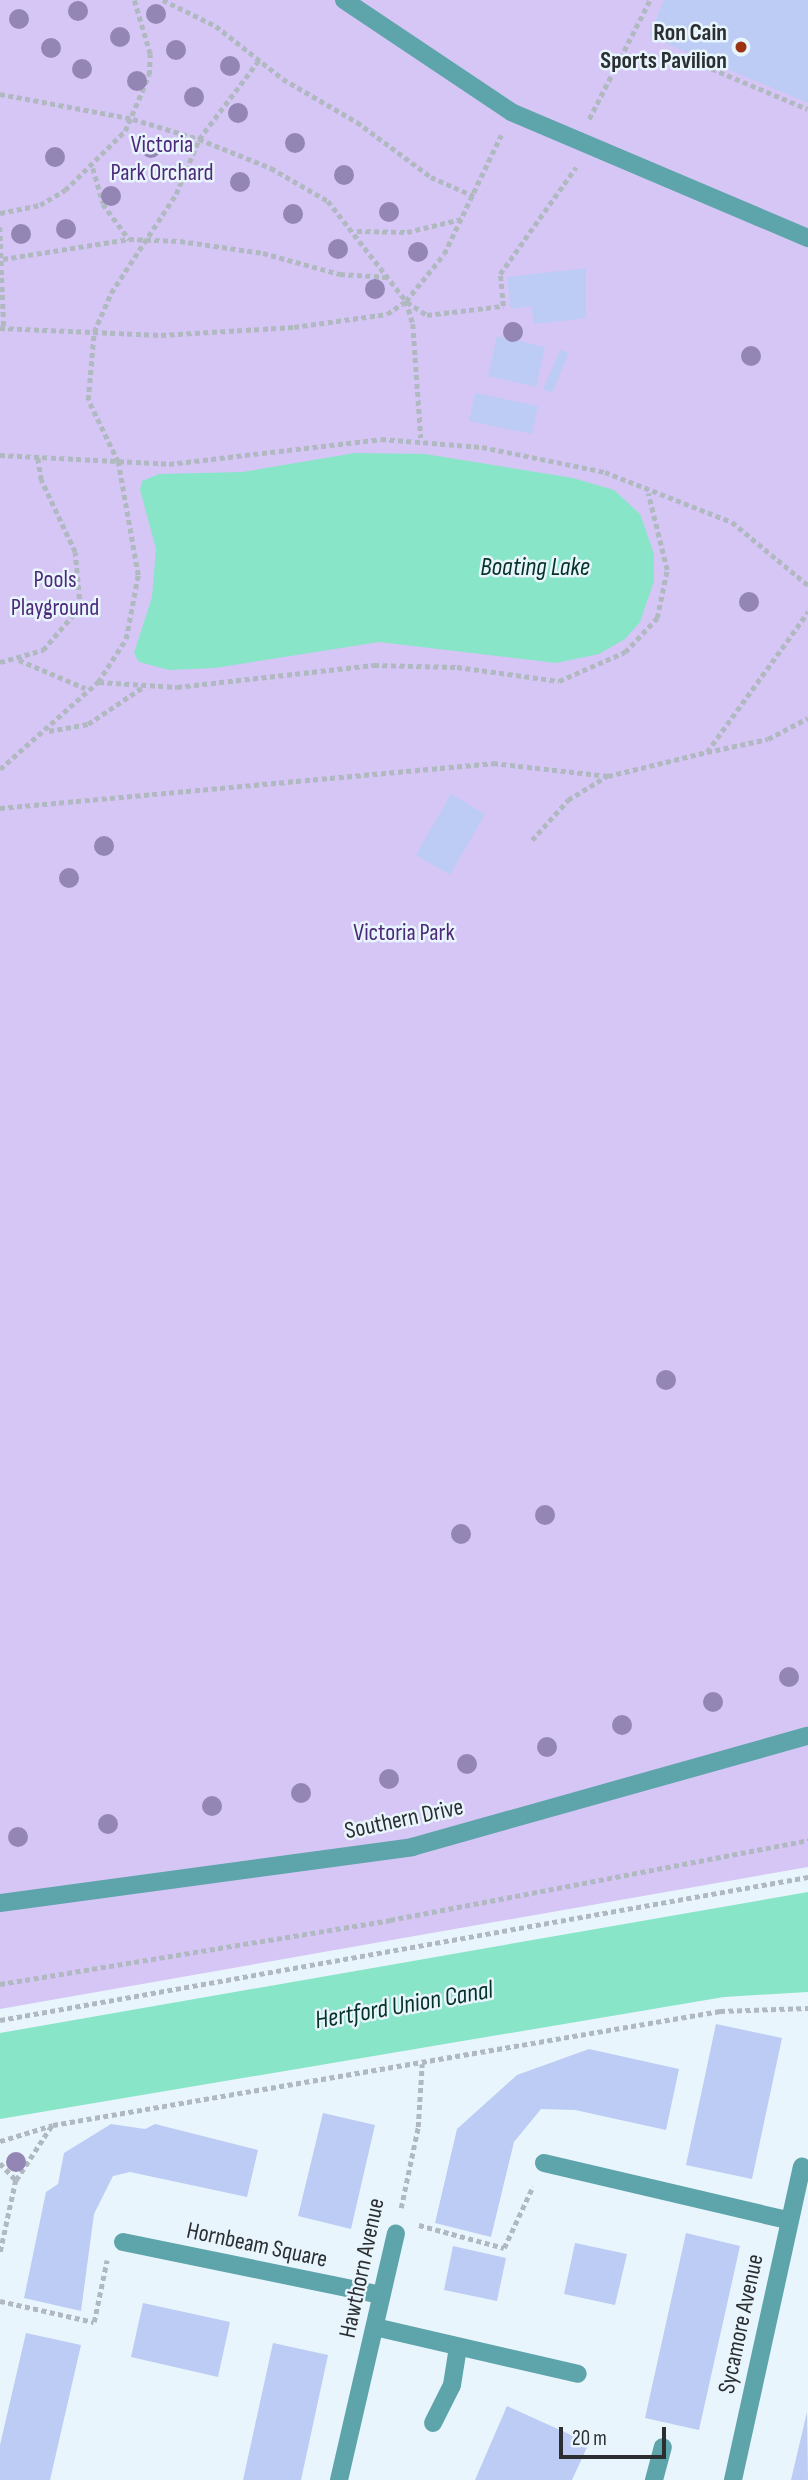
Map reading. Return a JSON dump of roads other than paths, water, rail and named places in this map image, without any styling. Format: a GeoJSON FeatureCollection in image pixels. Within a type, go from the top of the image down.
{"type":"FeatureCollection","features":[{"type":"Feature","properties":{"kind":"street"},"geometry":{"type":"LineString","coordinates":[[345,0],[511,112],[808,237]]}},
{"type":"Feature","properties":{"kind":"street","name":"Southern Drive"},"geometry":{"type":"LineString","coordinates":[[0,1903],[412,1847],[808,1736]]}},
{"type":"Feature","properties":{"kind":"street"},"geometry":{"type":"LineString","coordinates":[[544,2163],[787,2220]]}},
{"type":"Feature","properties":{"kind":"street","name":"Sycamore Avenue"},"geometry":{"type":"LineString","coordinates":[[733,2480],[787,2220],[802,2167]]}},
{"type":"Feature","properties":{"kind":"street","name":"Hawthorn Avenue"},"geometry":{"type":"LineString","coordinates":[[339,2480],[397,2226]]}},
{"type":"Feature","properties":{"kind":"street","name":"Hornbeam Square"},"geometry":{"type":"LineString","coordinates":[[123,2242],[381,2295]]}},
{"type":"Feature","properties":{"kind":"street"},"geometry":{"type":"LineString","coordinates":[[375,2327],[578,2374]]}},
{"type":"Feature","properties":{"kind":"street"},"geometry":{"type":"LineString","coordinates":[[433,2423],[452,2385],[458,2347]]}},
{"type":"Feature","properties":{"kind":"street"},"geometry":{"type":"LineString","coordinates":[[654,2480],[663,2447]]}},
{"type":"Feature","properties":{"kind":"water","name":"Boating Lake"},"geometry":{"type":"Polygon","coordinates":[[[355,453],[425,454],[573,478],[614,490],[640,514],[654,554],[654,581],[640,622],[625,639],[599,654],[556,663],[379,642],[215,668],[169,670],[139,662],[134,653],[152,597],[156,549],[140,490],[142,481],[159,474],[242,472],[355,453]]]}},
{"type":"Feature","properties":{"kind":"water","name":"Hertford Union Canal"},"geometry":{"type":"Polygon","coordinates":[[[808,1892],[808,1992],[724,1997],[0,2119],[0,2033],[808,1892]]]}},
{"type":"Feature","properties":{"kind":"place","name":"Ron Cain Sports Pavilion"},"geometry":{"type":"Point","coordinates":[741,47]}},
{"type":"Feature","properties":{"kind":"park label","name":"Victoria Park Orchard"},"geometry":{"type":"Point","coordinates":[162,159]}},
{"type":"Feature","properties":{"kind":"park label","name":"Pools Playground"},"geometry":{"type":"Point","coordinates":[55,594]}},
{"type":"Feature","properties":{"kind":"park label","name":"Victoria Park"},"geometry":{"type":"Point","coordinates":[404,933]}}]}
